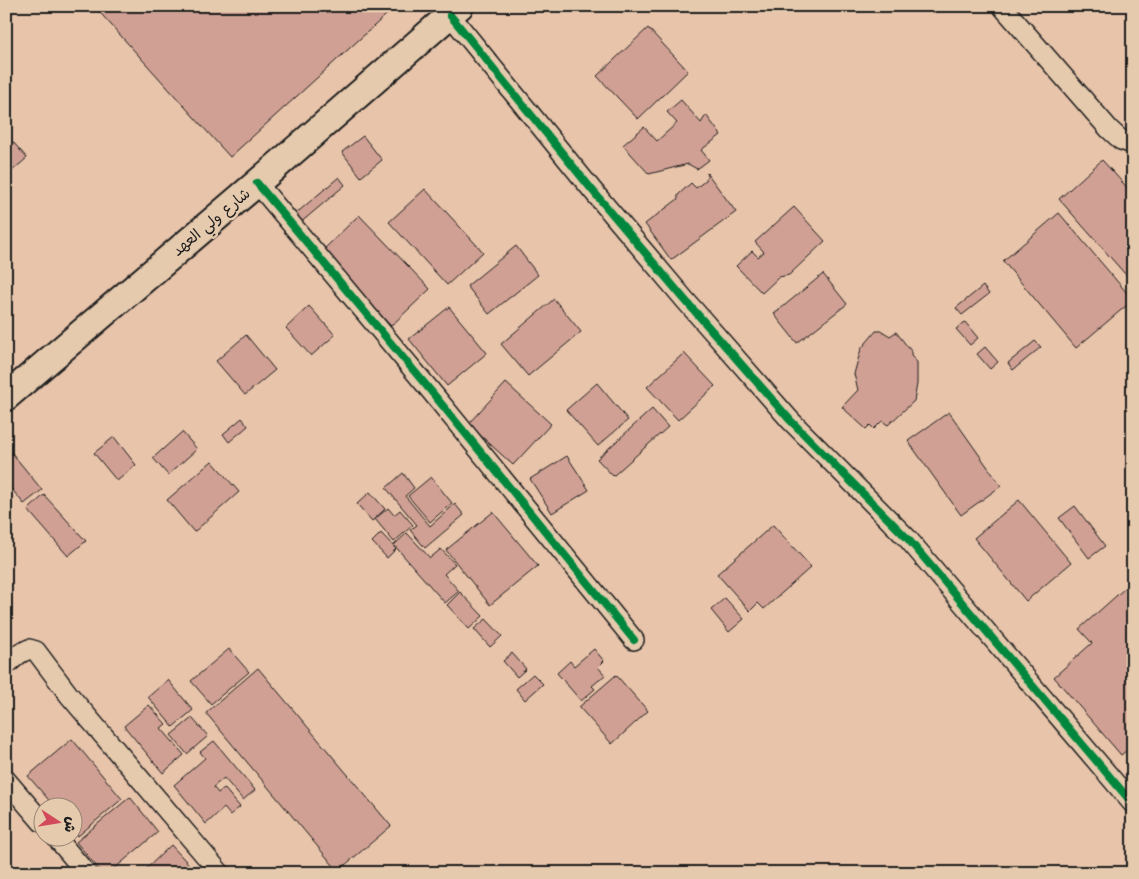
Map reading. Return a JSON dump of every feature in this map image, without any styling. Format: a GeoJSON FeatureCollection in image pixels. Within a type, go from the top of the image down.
{"type":"FeatureCollection","features":[{"type":"Feature","properties":{"kind":"main road","name":"شارع ولي العهد"},"geometry":{"type":"LineString","coordinates":[[6,397],[455,11]]}},
{"type":"Feature","properties":{"kind":"street"},"geometry":{"type":"LineString","coordinates":[[1002,6],[1109,129],[1120,140],[1133,144]]}},
{"type":"Feature","properties":{"kind":"street"},"geometry":{"type":"LineString","coordinates":[[455,11],[592,191],[684,300],[790,420],[908,539],[1133,804]]}},
{"type":"Feature","properties":{"kind":"street"},"geometry":{"type":"LineString","coordinates":[[256,183],[430,390],[634,640]]}},
{"type":"Feature","properties":{"kind":"street"},"geometry":{"type":"LineString","coordinates":[[6,665],[19,654],[29,649],[36,651],[69,695],[220,873]]}},
{"type":"Feature","properties":{"kind":"street"},"geometry":{"type":"LineString","coordinates":[[6,780],[32,810]]}},
{"type":"Feature","properties":{"kind":"street"},"geometry":{"type":"LineString","coordinates":[[63,846],[86,873]]}},
{"type":"Feature","properties":{"kind":"building"},"geometry":{"type":"Polygon","coordinates":[[[94,6],[396,6],[230,157],[94,6]]]}},
{"type":"Feature","properties":{"kind":"building"},"geometry":{"type":"Polygon","coordinates":[[[648,28],[688,71],[638,119],[597,76],[648,28]]]}},
{"type":"Feature","properties":{"kind":"building"},"geometry":{"type":"Polygon","coordinates":[[[681,100],[701,123],[706,115],[721,135],[701,150],[709,160],[697,169],[688,164],[649,174],[623,145],[644,127],[657,141],[677,123],[667,112],[681,100]]]}},
{"type":"Feature","properties":{"kind":"building"},"geometry":{"type":"Polygon","coordinates":[[[6,134],[27,158],[6,176],[6,134]]]}},
{"type":"Feature","properties":{"kind":"building"},"geometry":{"type":"Polygon","coordinates":[[[363,136],[382,160],[361,177],[342,152],[363,136]]]}},
{"type":"Feature","properties":{"kind":"building"},"geometry":{"type":"Polygon","coordinates":[[[1102,160],[1133,194],[1133,283],[1059,199],[1102,160]]]}},
{"type":"Feature","properties":{"kind":"building"},"geometry":{"type":"Polygon","coordinates":[[[707,173],[736,212],[671,260],[645,224],[678,199],[678,195],[691,183],[696,188],[706,180],[707,173]]]}},
{"type":"Feature","properties":{"kind":"building"},"geometry":{"type":"Polygon","coordinates":[[[339,177],[345,185],[299,224],[293,216],[339,177]]]}},
{"type":"Feature","properties":{"kind":"building"},"geometry":{"type":"Polygon","coordinates":[[[425,189],[483,252],[447,285],[389,222],[425,189]]]}},
{"type":"Feature","properties":{"kind":"building"},"geometry":{"type":"Polygon","coordinates":[[[794,207],[825,241],[789,275],[779,277],[762,293],[736,266],[752,251],[758,257],[764,252],[755,242],[794,207]]]}},
{"type":"Feature","properties":{"kind":"building"},"geometry":{"type":"Polygon","coordinates":[[[1059,213],[1133,300],[1076,348],[1003,261],[1059,213]]]}},
{"type":"Feature","properties":{"kind":"building"},"geometry":{"type":"Polygon","coordinates":[[[359,215],[430,289],[391,326],[321,252],[359,215]]]}},
{"type":"Feature","properties":{"kind":"building"},"geometry":{"type":"Polygon","coordinates":[[[516,246],[538,275],[489,314],[467,286],[516,246]]]}},
{"type":"Feature","properties":{"kind":"building"},"geometry":{"type":"Polygon","coordinates":[[[823,274],[847,304],[797,343],[774,314],[823,274]]]}},
{"type":"Feature","properties":{"kind":"building"},"geometry":{"type":"Polygon","coordinates":[[[983,286],[989,294],[962,315],[956,308],[983,286]]]}},
{"type":"Feature","properties":{"kind":"building"},"geometry":{"type":"Polygon","coordinates":[[[554,299],[581,332],[528,376],[501,344],[554,299]]]}},
{"type":"Feature","properties":{"kind":"building"},"geometry":{"type":"Polygon","coordinates":[[[309,306],[335,335],[311,356],[286,328],[309,306]]]}},
{"type":"Feature","properties":{"kind":"building"},"geometry":{"type":"Polygon","coordinates":[[[449,307],[487,353],[447,386],[409,339],[449,307]]]}},
{"type":"Feature","properties":{"kind":"building"},"geometry":{"type":"Polygon","coordinates":[[[965,322],[978,338],[970,345],[956,329],[965,322]]]}},
{"type":"Feature","properties":{"kind":"building"},"geometry":{"type":"Polygon","coordinates":[[[876,331],[882,331],[890,336],[896,332],[911,351],[911,356],[917,362],[917,384],[914,401],[888,425],[882,421],[874,429],[870,425],[866,429],[842,407],[858,390],[854,374],[861,349],[876,331]]]}},
{"type":"Feature","properties":{"kind":"building"},"geometry":{"type":"Polygon","coordinates":[[[246,335],[275,370],[245,395],[216,361],[246,335]]]}},
{"type":"Feature","properties":{"kind":"building"},"geometry":{"type":"Polygon","coordinates":[[[1035,341],[1041,347],[1013,370],[1008,363],[1035,341]]]}},
{"type":"Feature","properties":{"kind":"building"},"geometry":{"type":"Polygon","coordinates":[[[985,347],[998,362],[990,369],[977,354],[985,347]]]}},
{"type":"Feature","properties":{"kind":"building"},"geometry":{"type":"Polygon","coordinates":[[[684,353],[715,386],[678,420],[647,387],[684,353]]]}},
{"type":"Feature","properties":{"kind":"building"},"geometry":{"type":"Polygon","coordinates":[[[506,383],[551,424],[513,465],[468,424],[506,383]]]}},
{"type":"Feature","properties":{"kind":"building"},"geometry":{"type":"Polygon","coordinates":[[[597,383],[628,420],[598,446],[566,410],[597,383]]]}},
{"type":"Feature","properties":{"kind":"building"},"geometry":{"type":"Polygon","coordinates":[[[652,409],[668,427],[613,476],[597,459],[652,409]]]}},
{"type":"Feature","properties":{"kind":"building"},"geometry":{"type":"Polygon","coordinates":[[[949,412],[1001,486],[961,515],[908,441],[949,412]]]}},
{"type":"Feature","properties":{"kind":"building"},"geometry":{"type":"Polygon","coordinates":[[[242,418],[248,426],[229,442],[223,434],[242,418]]]}},
{"type":"Feature","properties":{"kind":"building"},"geometry":{"type":"Polygon","coordinates":[[[182,432],[197,449],[168,475],[153,458],[182,432]]]}},
{"type":"Feature","properties":{"kind":"building"},"geometry":{"type":"Polygon","coordinates":[[[114,437],[136,465],[117,481],[94,453],[114,437]]]}},
{"type":"Feature","properties":{"kind":"building"},"geometry":{"type":"Polygon","coordinates":[[[12,453],[42,490],[24,504],[6,482],[6,457],[12,453]]]}},
{"type":"Feature","properties":{"kind":"building"},"geometry":{"type":"Polygon","coordinates":[[[567,456],[589,490],[552,513],[530,479],[567,456]]]}},
{"type":"Feature","properties":{"kind":"building"},"geometry":{"type":"Polygon","coordinates":[[[212,461],[239,492],[194,532],[167,500],[212,461]]]}},
{"type":"Feature","properties":{"kind":"building"},"geometry":{"type":"Polygon","coordinates":[[[403,473],[414,488],[405,496],[430,526],[455,504],[464,515],[425,548],[410,530],[417,525],[386,488],[403,473]]]}},
{"type":"Feature","properties":{"kind":"building"},"geometry":{"type":"Polygon","coordinates":[[[431,477],[452,503],[430,522],[408,496],[431,477]]]}},
{"type":"Feature","properties":{"kind":"building"},"geometry":{"type":"Polygon","coordinates":[[[370,492],[385,509],[372,521],[357,504],[370,492]]]}},
{"type":"Feature","properties":{"kind":"building"},"geometry":{"type":"Polygon","coordinates":[[[44,495],[86,541],[68,556],[28,510],[44,495]]]}},
{"type":"Feature","properties":{"kind":"building"},"geometry":{"type":"Polygon","coordinates":[[[1019,500],[1071,563],[1026,601],[974,538],[1019,500]]]}},
{"type":"Feature","properties":{"kind":"building"},"geometry":{"type":"Polygon","coordinates":[[[1075,506],[1105,546],[1089,558],[1059,518],[1075,506]]]}},
{"type":"Feature","properties":{"kind":"building"},"geometry":{"type":"Polygon","coordinates":[[[388,508],[394,515],[400,510],[413,525],[394,542],[375,519],[388,508]]]}},
{"type":"Feature","properties":{"kind":"building"},"geometry":{"type":"Polygon","coordinates":[[[493,512],[538,566],[490,605],[446,550],[493,512]]]}},
{"type":"Feature","properties":{"kind":"building"},"geometry":{"type":"Polygon","coordinates":[[[773,525],[811,567],[764,609],[758,603],[750,611],[717,574],[773,525]]]}},
{"type":"Feature","properties":{"kind":"building"},"geometry":{"type":"Polygon","coordinates":[[[381,533],[396,549],[387,558],[372,542],[381,533]]]}},
{"type":"Feature","properties":{"kind":"building"},"geometry":{"type":"Polygon","coordinates":[[[407,533],[430,558],[441,549],[455,564],[444,574],[459,591],[445,603],[394,545],[407,533]]]}},
{"type":"Feature","properties":{"kind":"building"},"geometry":{"type":"Polygon","coordinates":[[[1133,568],[1133,581],[1126,574],[1133,568]]]}},
{"type":"Feature","properties":{"kind":"building"},"geometry":{"type":"Polygon","coordinates":[[[1133,581],[1133,745],[1121,755],[1054,677],[1092,643],[1079,629],[1133,581]]]}},
{"type":"Feature","properties":{"kind":"building"},"geometry":{"type":"Polygon","coordinates":[[[460,592],[483,616],[469,629],[447,605],[460,592]]]}},
{"type":"Feature","properties":{"kind":"building"},"geometry":{"type":"Polygon","coordinates":[[[725,598],[744,619],[729,632],[711,610],[725,598]]]}},
{"type":"Feature","properties":{"kind":"building"},"geometry":{"type":"Polygon","coordinates":[[[486,619],[502,636],[490,647],[474,629],[486,619]]]}},
{"type":"Feature","properties":{"kind":"building"},"geometry":{"type":"Polygon","coordinates":[[[229,649],[249,672],[211,704],[191,681],[229,649]]]}},
{"type":"Feature","properties":{"kind":"building"},"geometry":{"type":"Polygon","coordinates":[[[594,649],[604,661],[598,667],[605,675],[592,686],[595,689],[581,701],[557,673],[570,661],[574,666],[594,649]]]}},
{"type":"Feature","properties":{"kind":"building"},"geometry":{"type":"Polygon","coordinates":[[[512,653],[526,669],[517,677],[503,661],[512,653]]]}},
{"type":"Feature","properties":{"kind":"building"},"geometry":{"type":"Polygon","coordinates":[[[258,668],[391,826],[338,871],[206,713],[258,668]]]}},
{"type":"Feature","properties":{"kind":"building"},"geometry":{"type":"Polygon","coordinates":[[[533,674],[543,684],[525,700],[516,689],[533,674]]]}},
{"type":"Feature","properties":{"kind":"building"},"geometry":{"type":"Polygon","coordinates":[[[616,675],[648,711],[612,744],[579,707],[616,675]]]}},
{"type":"Feature","properties":{"kind":"building"},"geometry":{"type":"Polygon","coordinates":[[[168,680],[193,710],[173,727],[148,697],[168,680]]]}},
{"type":"Feature","properties":{"kind":"building"},"geometry":{"type":"Polygon","coordinates":[[[149,705],[166,724],[161,728],[184,755],[163,773],[124,726],[149,705]]]}},
{"type":"Feature","properties":{"kind":"building"},"geometry":{"type":"Polygon","coordinates":[[[192,718],[208,736],[187,754],[171,735],[192,718]]]}},
{"type":"Feature","properties":{"kind":"building"},"geometry":{"type":"Polygon","coordinates":[[[72,739],[122,799],[82,833],[82,796],[45,796],[28,776],[72,739]]]}},
{"type":"Feature","properties":{"kind":"building"},"geometry":{"type":"Polygon","coordinates":[[[214,741],[255,790],[243,800],[224,778],[213,787],[218,793],[224,788],[240,807],[230,815],[224,808],[206,824],[174,785],[205,758],[200,752],[214,741]]]}},
{"type":"Feature","properties":{"kind":"building"},"geometry":{"type":"Polygon","coordinates":[[[130,797],[158,832],[109,873],[102,873],[79,846],[82,846],[82,837],[130,797]]]}},
{"type":"Feature","properties":{"kind":"building"},"geometry":{"type":"Polygon","coordinates":[[[171,845],[197,873],[142,873],[171,845]]]}},
{"type":"Feature","properties":{"kind":"cycle path"},"geometry":{"type":"LineString","coordinates":[[450,15],[593,191],[685,300],[790,420],[908,539],[1133,804]]}},
{"type":"Feature","properties":{"kind":"cycle path"},"geometry":{"type":"LineString","coordinates":[[257,183],[430,390],[634,640]]}}]}
